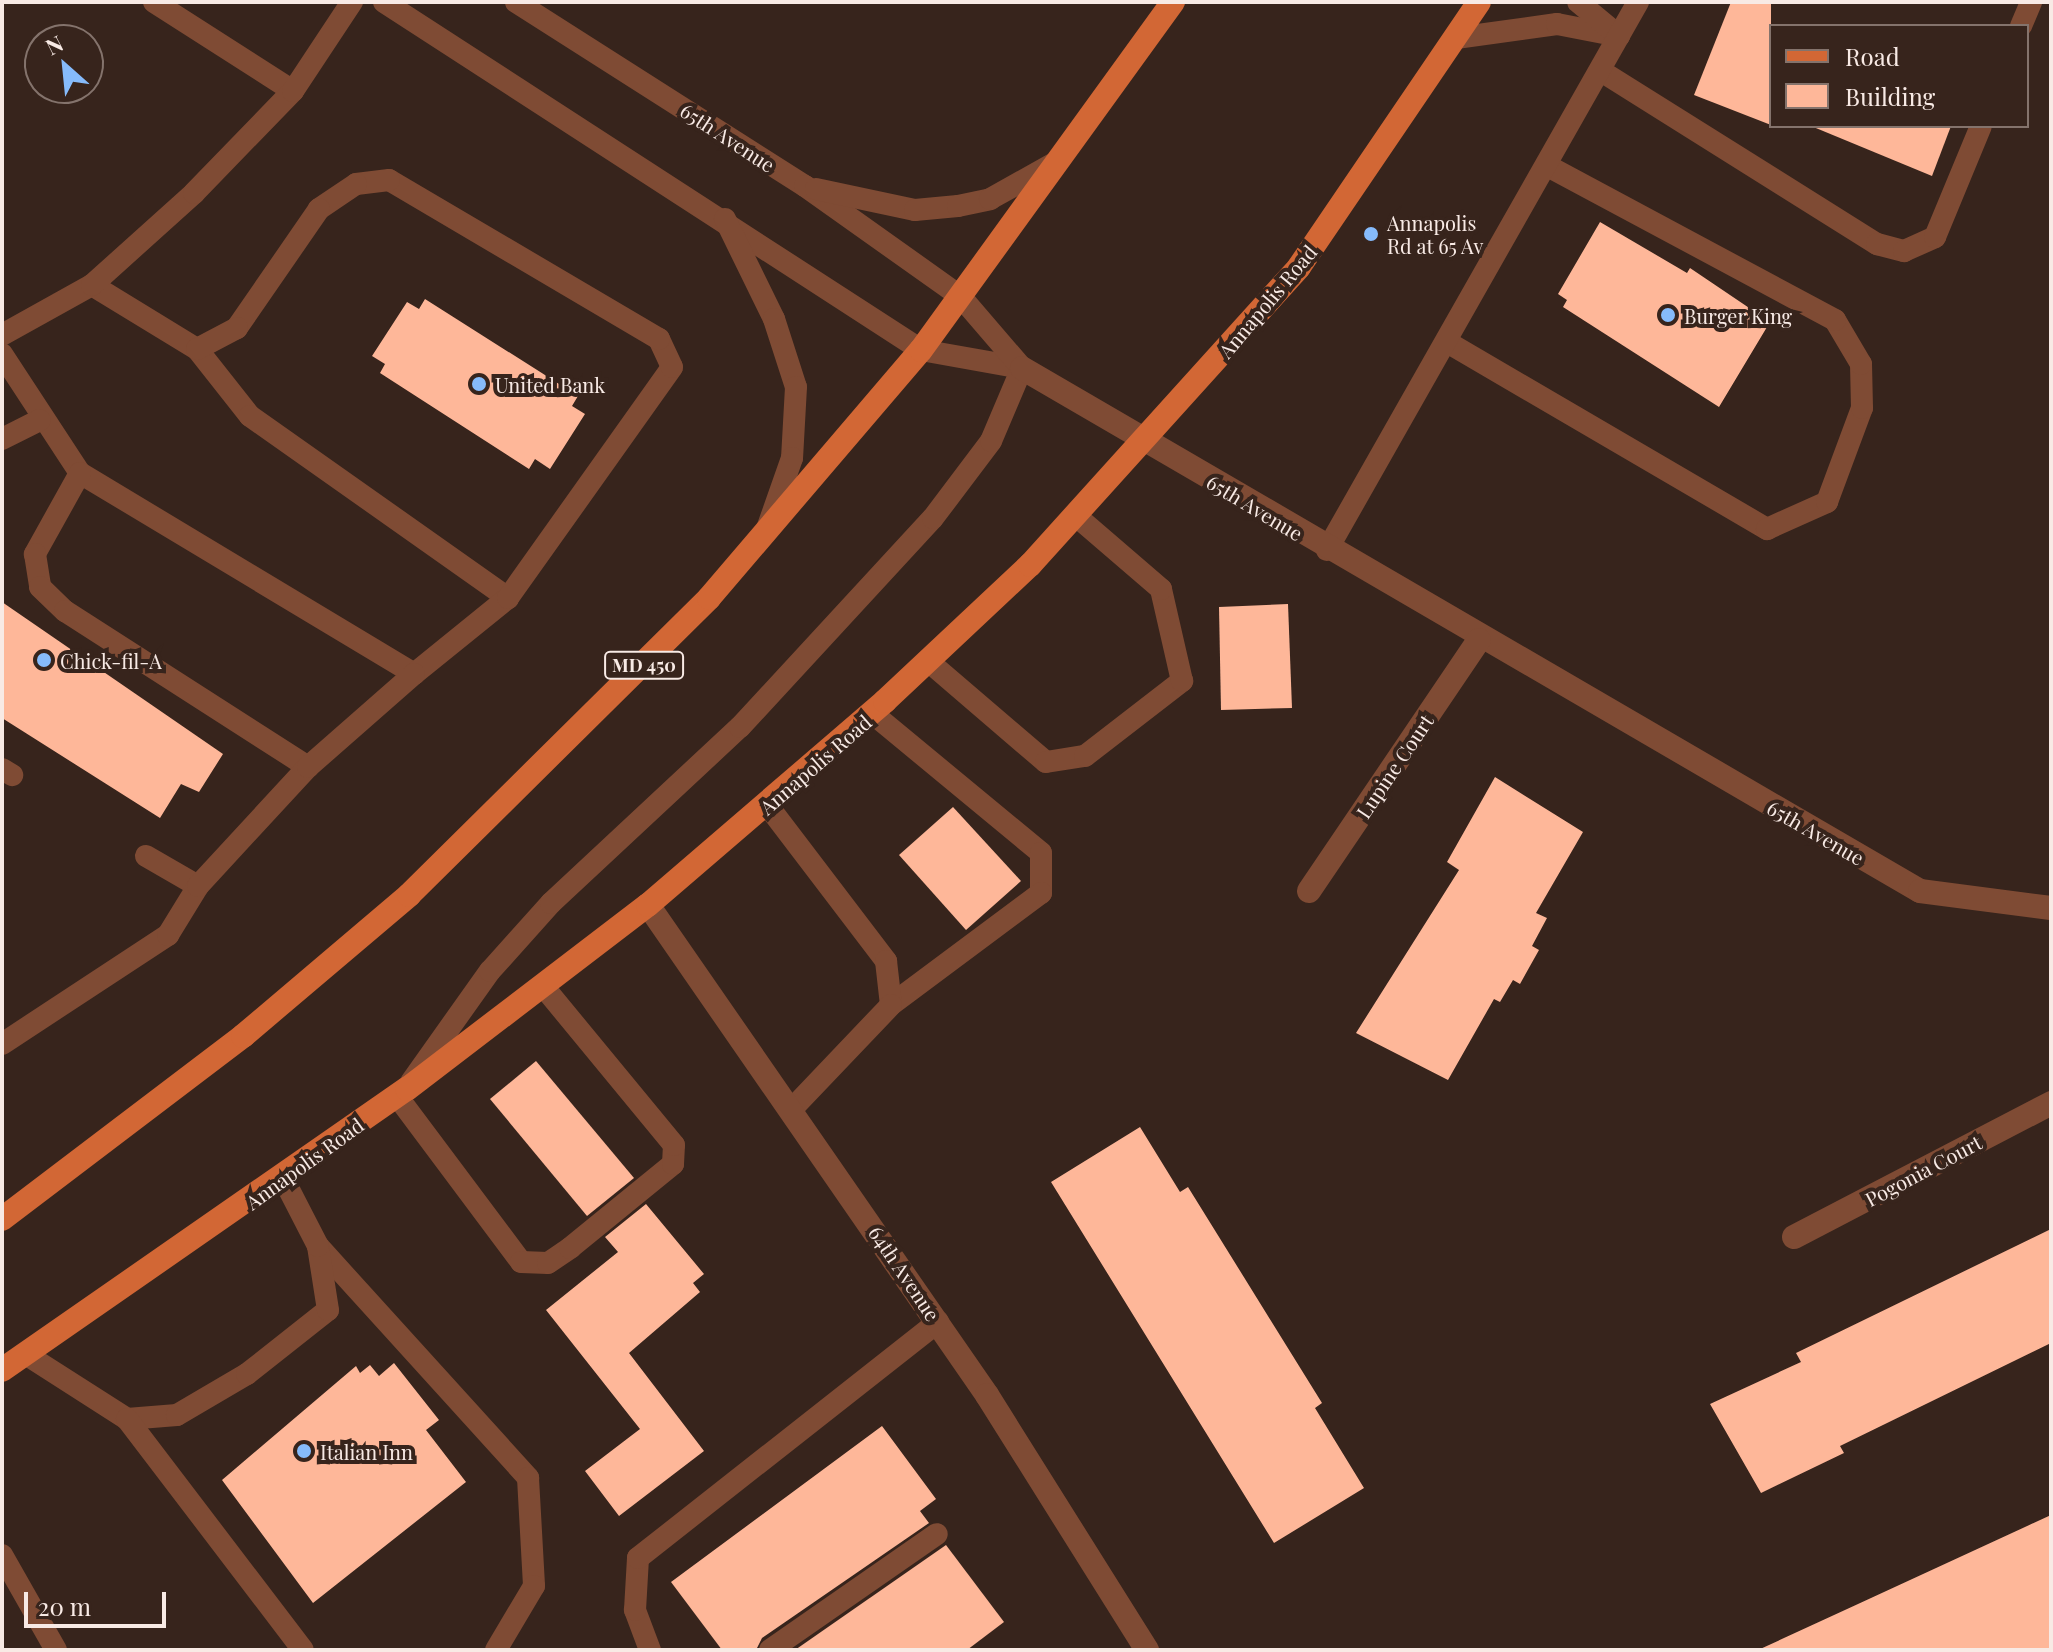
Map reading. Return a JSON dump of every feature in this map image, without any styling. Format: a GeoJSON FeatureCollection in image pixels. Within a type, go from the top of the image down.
{"type":"FeatureCollection","features":[{"type":"Feature","properties":{"kind":"main road","name":"MD 450"},"geometry":{"type":"LineString","coordinates":[[2,1219],[243,1036],[409,895],[560,752],[766,531],[921,350],[1068,154],[1173,2]]}},
{"type":"Feature","properties":{"kind":"main road","name":"Annapolis Road"},"geometry":{"type":"LineString","coordinates":[[2,1370],[283,1178],[402,1092],[648,905],[768,806],[872,713],[1076,516],[1146,443],[1299,267],[1479,2]]}},
{"type":"Feature","properties":{"kind":"street","name":"65th Avenue"},"geometry":{"type":"LineString","coordinates":[[1022,368],[1479,640],[1920,891],[2051,908]]}},
{"type":"Feature","properties":{"kind":"street","name":"Lupine Court"},"geometry":{"type":"LineString","coordinates":[[1309,891],[1479,640]]}},
{"type":"Feature","properties":{"kind":"street","name":"64th Avenue"},"geometry":{"type":"LineString","coordinates":[[648,905],[938,1322],[1147,1650]]}},
{"type":"Feature","properties":{"kind":"street","name":"Pogonia Court"},"geometry":{"type":"LineString","coordinates":[[1794,1237],[2051,1103]]}},
{"type":"Feature","properties":{"kind":"lane"},"geometry":{"type":"LineString","coordinates":[[154,2],[293,91]]}},
{"type":"Feature","properties":{"kind":"lane"},"geometry":{"type":"LineString","coordinates":[[2,335],[92,285],[293,91],[352,2]]}},
{"type":"Feature","properties":{"kind":"lane"},"geometry":{"type":"LineString","coordinates":[[384,2],[722,214],[921,350],[1022,368],[991,441],[933,518],[740,727],[551,903],[490,971],[402,1092],[521,1262],[548,1263],[673,1164],[674,1145],[542,985]]}},
{"type":"Feature","properties":{"kind":"lane","name":"65th Avenue"},"geometry":{"type":"LineString","coordinates":[[516,2],[805,186],[961,297],[1022,368]]}},
{"type":"Feature","properties":{"kind":"lane"},"geometry":{"type":"LineString","coordinates":[[1578,2],[1619,36]]}},
{"type":"Feature","properties":{"kind":"lane"},"geometry":{"type":"LineString","coordinates":[[1327,550],[1548,166],[1638,2]]}},
{"type":"Feature","properties":{"kind":"lane"},"geometry":{"type":"LineString","coordinates":[[2022,24],[2031,2]]}},
{"type":"Feature","properties":{"kind":"lane"},"geometry":{"type":"LineString","coordinates":[[1456,38],[1557,24],[1619,36]]}},
{"type":"Feature","properties":{"kind":"lane"},"geometry":{"type":"LineString","coordinates":[[1601,71],[1877,244],[1904,251],[1935,237],[1980,128]]}},
{"type":"Feature","properties":{"kind":"lane"},"geometry":{"type":"LineString","coordinates":[[805,186],[915,210],[958,206],[1027,181],[1068,154]]}},
{"type":"Feature","properties":{"kind":"lane"},"geometry":{"type":"LineString","coordinates":[[1447,342],[1767,529],[1799,521],[1827,502],[1862,408],[1861,364],[1835,320],[1548,166]]}},
{"type":"Feature","properties":{"kind":"lane"},"geometry":{"type":"LineString","coordinates":[[2,1044],[168,935],[198,886],[308,767],[414,674],[508,598],[672,367],[659,339],[389,180],[356,184],[319,209],[237,328],[197,349]]}},
{"type":"Feature","properties":{"kind":"lane"},"geometry":{"type":"LineString","coordinates":[[722,214],[774,319],[796,387],[792,458],[766,531]]}},
{"type":"Feature","properties":{"kind":"lane"},"geometry":{"type":"LineString","coordinates":[[92,285],[197,349],[250,416],[508,598]]}},
{"type":"Feature","properties":{"kind":"lane"},"geometry":{"type":"LineString","coordinates":[[2,354],[40,420],[80,473],[414,674]]}},
{"type":"Feature","properties":{"kind":"lane"},"geometry":{"type":"LineString","coordinates":[[2,439],[40,420]]}},
{"type":"Feature","properties":{"kind":"lane"},"geometry":{"type":"LineString","coordinates":[[80,473],[35,554],[40,587],[65,611],[308,767]]}},
{"type":"Feature","properties":{"kind":"lane"},"geometry":{"type":"LineString","coordinates":[[928,661],[1046,762],[1085,756],[1182,681],[1161,589],[1076,516]]}},
{"type":"Feature","properties":{"kind":"lane"},"geometry":{"type":"LineString","coordinates":[[792,1109],[891,1005],[1041,893],[1041,853],[872,713]]}},
{"type":"Feature","properties":{"kind":"lane"},"geometry":{"type":"LineString","coordinates":[[768,806],[886,961],[891,1005]]}},
{"type":"Feature","properties":{"kind":"lane"},"geometry":{"type":"LineString","coordinates":[[146,856],[198,886]]}},
{"type":"Feature","properties":{"kind":"lane"},"geometry":{"type":"LineString","coordinates":[[283,1178],[318,1246],[528,1478],[534,1586],[496,1650]]}},
{"type":"Feature","properties":{"kind":"lane"},"geometry":{"type":"LineString","coordinates":[[127,1419],[177,1415],[247,1374],[328,1310],[318,1246]]}},
{"type":"Feature","properties":{"kind":"lane"},"geometry":{"type":"LineString","coordinates":[[650,1650],[635,1610],[638,1558],[938,1322]]}},
{"type":"Feature","properties":{"kind":"lane"},"geometry":{"type":"LineString","coordinates":[[27,1355],[127,1419],[303,1650]]}},
{"type":"Feature","properties":{"kind":"lane"},"geometry":{"type":"LineString","coordinates":[[770,1650],[937,1534]]}},
{"type":"Feature","properties":{"kind":"lane"},"geometry":{"type":"LineString","coordinates":[[2,1555],[56,1650]]}},
{"type":"Feature","properties":{"kind":"building"},"geometry":{"type":"Polygon","coordinates":[[[1731,2],[1771,2],[1769,124],[1694,95],[1731,2]]]}},
{"type":"Feature","properties":{"kind":"building"},"geometry":{"type":"Polygon","coordinates":[[[1816,128],[1950,128],[1932,176],[1816,128]]]}},
{"type":"Feature","properties":{"kind":"building","name":"Burger King"},"geometry":{"type":"Polygon","coordinates":[[[1600,222],[1687,273],[1690,268],[1770,322],[1719,407],[1563,307],[1567,300],[1558,294],[1600,222]]]}},
{"type":"Feature","properties":{"kind":"building","name":"United Bank"},"geometry":{"type":"Polygon","coordinates":[[[425,299],[578,396],[572,406],[585,414],[550,469],[535,459],[529,469],[380,373],[385,364],[372,356],[407,302],[419,309],[425,299]]]}},
{"type":"Feature","properties":{"kind":"building","name":"Chick-fil-A"},"geometry":{"type":"Polygon","coordinates":[[[2,602],[223,754],[199,792],[181,784],[160,818],[2,718],[2,602]]]}},
{"type":"Feature","properties":{"kind":"building"},"geometry":{"type":"Polygon","coordinates":[[[1288,604],[1292,708],[1221,710],[1219,607],[1288,604]]]}},
{"type":"Feature","properties":{"kind":"building"},"geometry":{"type":"Polygon","coordinates":[[[1495,777],[1583,832],[1536,913],[1547,918],[1532,946],[1539,950],[1520,984],[1513,980],[1500,1002],[1494,999],[1448,1080],[1356,1033],[1459,870],[1447,862],[1495,777]]]}},
{"type":"Feature","properties":{"kind":"building"},"geometry":{"type":"Polygon","coordinates":[[[953,807],[1021,881],[966,930],[899,855],[953,807]]]}},
{"type":"Feature","properties":{"kind":"building"},"geometry":{"type":"Polygon","coordinates":[[[536,1061],[634,1178],[587,1216],[490,1099],[536,1061]]]}},
{"type":"Feature","properties":{"kind":"building"},"geometry":{"type":"Polygon","coordinates":[[[1140,1127],[1180,1192],[1188,1187],[1322,1403],[1315,1408],[1364,1488],[1274,1543],[1051,1182],[1140,1127]]]}},
{"type":"Feature","properties":{"kind":"building"},"geometry":{"type":"Polygon","coordinates":[[[646,1204],[704,1274],[693,1283],[700,1292],[629,1353],[704,1451],[619,1516],[585,1471],[640,1429],[546,1310],[618,1252],[605,1237],[646,1204]]]}},
{"type":"Feature","properties":{"kind":"building"},"geometry":{"type":"Polygon","coordinates":[[[2051,1229],[2051,1343],[1840,1446],[1844,1453],[1761,1493],[1710,1404],[1801,1362],[1796,1353],[2051,1229]]]}},
{"type":"Feature","properties":{"kind":"building"},"geometry":{"type":"Polygon","coordinates":[[[394,1363],[439,1420],[426,1430],[466,1482],[313,1603],[222,1480],[356,1366],[360,1373],[370,1365],[379,1376],[394,1363]]]}},
{"type":"Feature","properties":{"kind":"building"},"geometry":{"type":"Polygon","coordinates":[[[882,1426],[936,1499],[920,1511],[929,1523],[762,1638],[756,1650],[722,1650],[671,1582],[882,1426]]]}},
{"type":"Feature","properties":{"kind":"building"},"geometry":{"type":"Polygon","coordinates":[[[2051,1515],[2051,1650],[1758,1650],[1858,1604],[2051,1515]]]}},
{"type":"Feature","properties":{"kind":"building"},"geometry":{"type":"Polygon","coordinates":[[[946,1545],[1004,1622],[967,1650],[795,1650],[946,1545]]]}},
{"type":"Feature","properties":{"kind":"place","name":"Annapolis Rd at 65 Av"},"geometry":{"type":"Point","coordinates":[1371,234]}},
{"type":"Feature","properties":{"kind":"place","name":"Burger King"},"geometry":{"type":"Point","coordinates":[1668,315]}},
{"type":"Feature","properties":{"kind":"place","name":"United Bank"},"geometry":{"type":"Point","coordinates":[479,384]}},
{"type":"Feature","properties":{"kind":"place","name":"Chick-fil-A"},"geometry":{"type":"Point","coordinates":[44,660]}},
{"type":"Feature","properties":{"kind":"place","name":"Italian Inn"},"geometry":{"type":"Point","coordinates":[304,1451]}}]}
